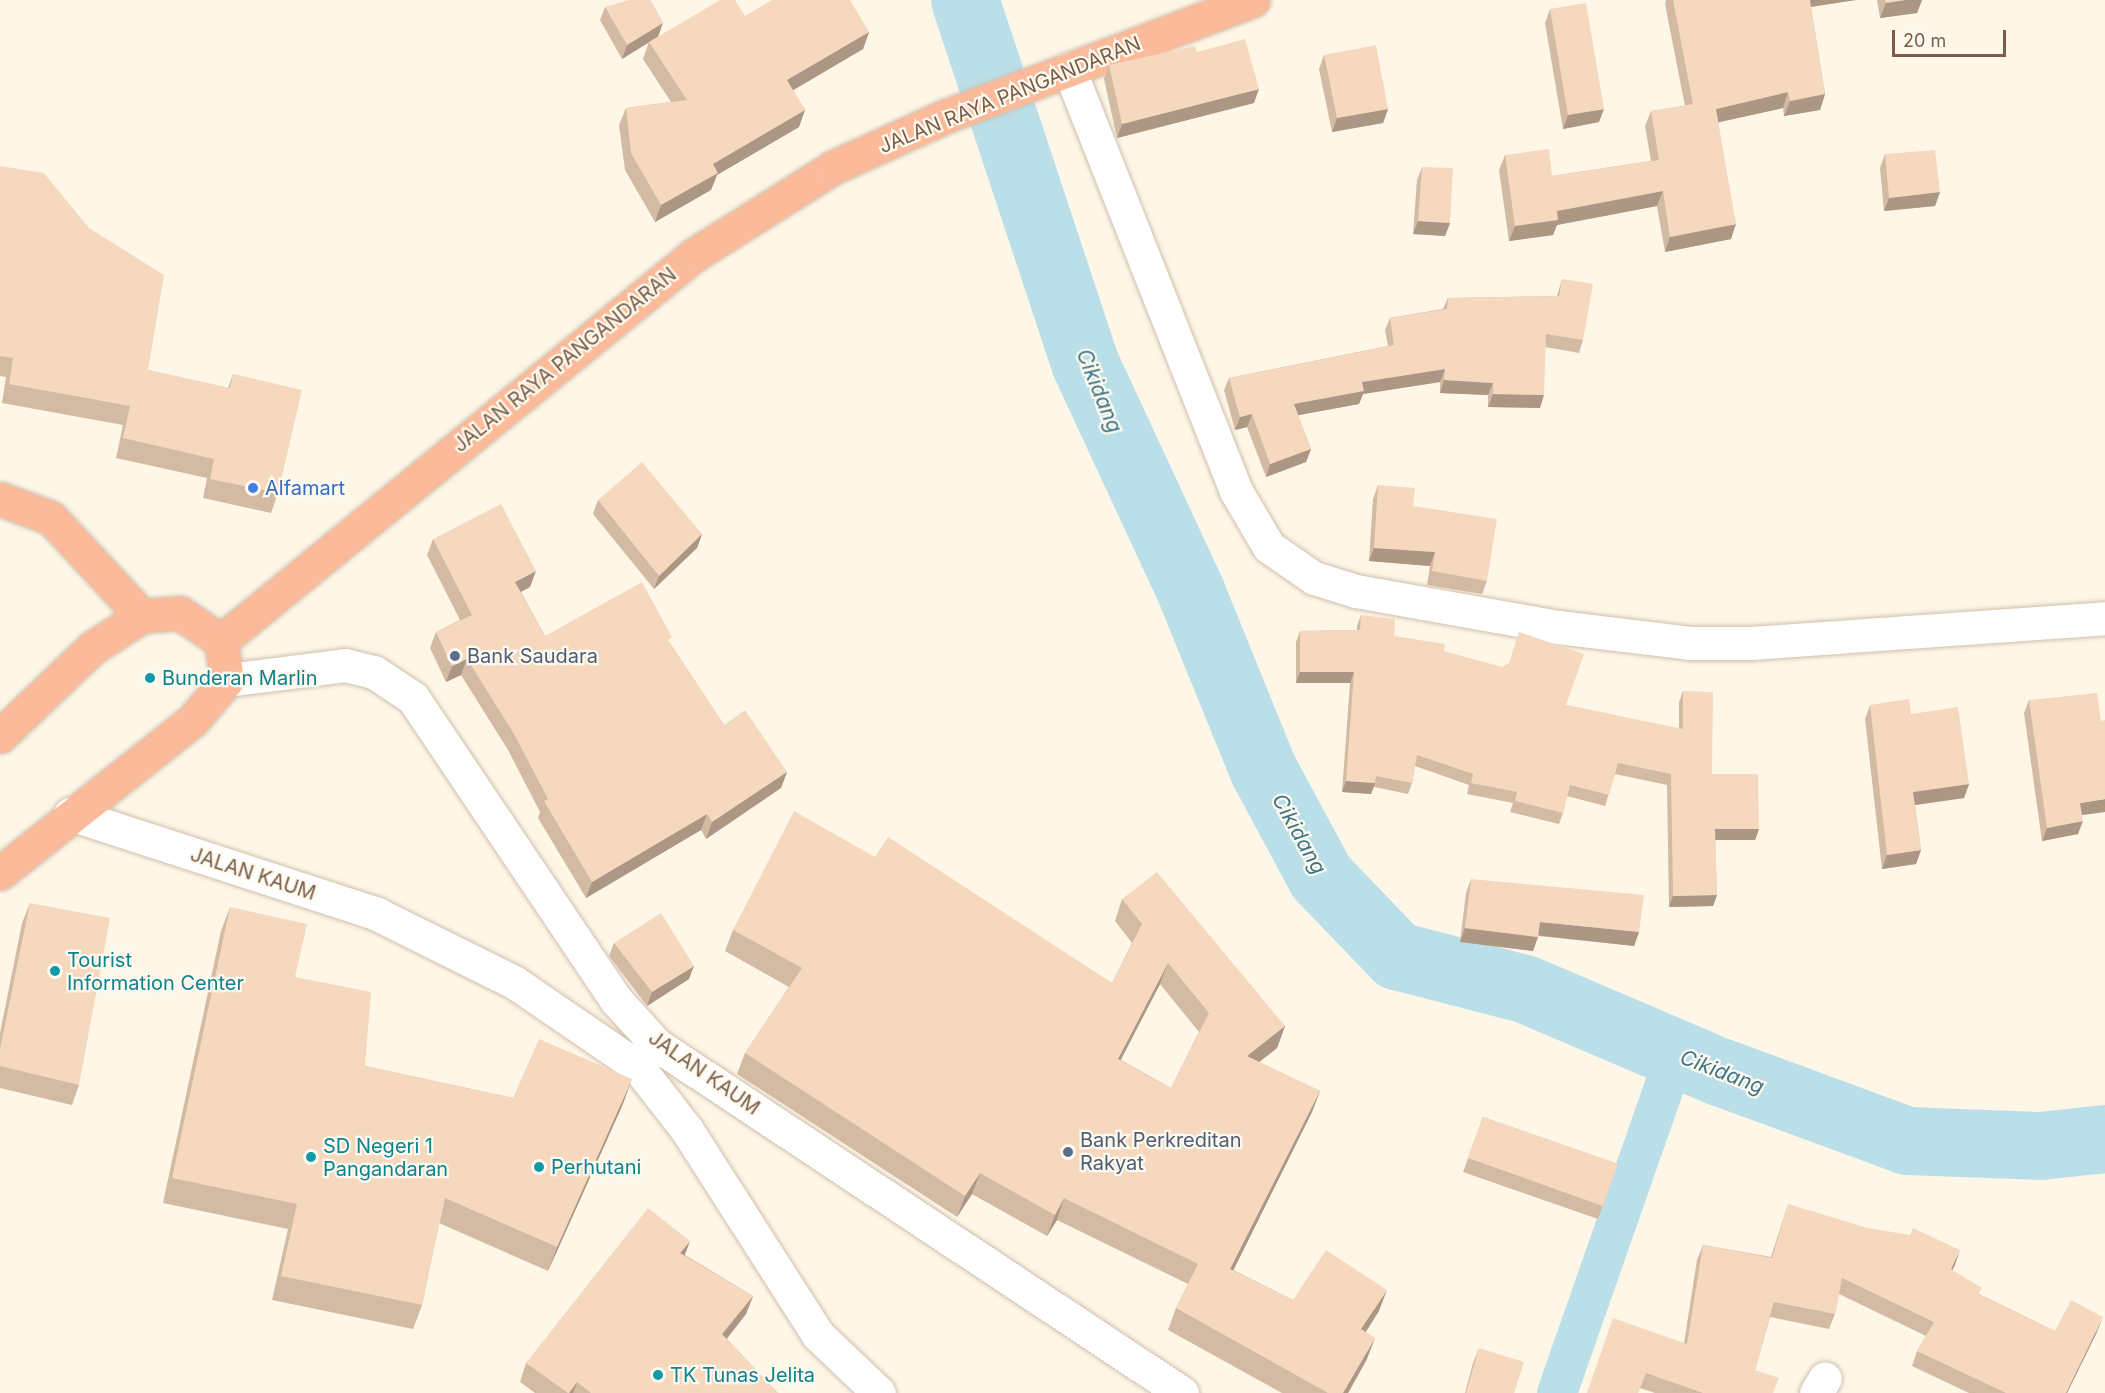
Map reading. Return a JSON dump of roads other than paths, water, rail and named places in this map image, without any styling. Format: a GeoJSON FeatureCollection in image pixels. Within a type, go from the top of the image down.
{"type":"FeatureCollection","features":[{"type":"Feature","properties":{"kind":"highway","name":"JALAN RAYA PANGANDARAN"},"geometry":{"type":"LineString","coordinates":[[221,641],[694,255],[832,168],[946,116],[1253,0]]}},
{"type":"Feature","properties":{"kind":"highway"},"geometry":{"type":"LineString","coordinates":[[0,499],[51,518],[142,616]]}},
{"type":"Feature","properties":{"kind":"highway"},"geometry":{"type":"LineString","coordinates":[[0,736],[92,648],[142,616],[180,613],[221,641],[227,680],[193,720],[70,814],[0,873]]}},
{"type":"Feature","properties":{"kind":"street"},"geometry":{"type":"LineString","coordinates":[[1054,74],[1236,491],[1269,547],[1314,578],[1356,591],[1558,627],[1690,643],[1751,643],[2105,618]]}},
{"type":"Feature","properties":{"kind":"street","name":"JALAN KAUM"},"geometry":{"type":"LineString","coordinates":[[227,680],[345,665],[374,672],[413,698],[616,1000],[657,1045],[1167,1389]]}},
{"type":"Feature","properties":{"kind":"street","name":"JALAN KAUM"},"geometry":{"type":"LineString","coordinates":[[70,814],[377,914],[514,982],[638,1067],[687,1131],[818,1335],[879,1393]]}},
{"type":"Feature","properties":{"kind":"waterway","name":"Cikidang"},"geometry":{"type":"LineString","coordinates":[[965,0],[1085,363],[1192,594],[1264,771],[1321,877],[1397,956],[1525,989],[1720,1072],[1908,1141],[2041,1146],[2105,1139]]}},
{"type":"Feature","properties":{"kind":"waterway"},"geometry":{"type":"LineString","coordinates":[[1557,1393],[1676,1054]]}},
{"type":"Feature","properties":{"kind":"place","name":"Alfamart"},"geometry":{"type":"Point","coordinates":[253,488]}},
{"type":"Feature","properties":{"kind":"place","name":"Bank Saudara"},"geometry":{"type":"Point","coordinates":[455,656]}},
{"type":"Feature","properties":{"kind":"place","name":"Bunderan Marlin"},"geometry":{"type":"Point","coordinates":[150,678]}},
{"type":"Feature","properties":{"kind":"place","name":"Tourist Information Center"},"geometry":{"type":"Point","coordinates":[55,971]}},
{"type":"Feature","properties":{"kind":"place","name":"Bank Perkreditan Rakyat"},"geometry":{"type":"Point","coordinates":[1068,1152]}},
{"type":"Feature","properties":{"kind":"place","name":"SD Negeri 1 Pangandaran"},"geometry":{"type":"Point","coordinates":[311,1157]}},
{"type":"Feature","properties":{"kind":"place","name":"Perhutani"},"geometry":{"type":"Point","coordinates":[539,1167]}},
{"type":"Feature","properties":{"kind":"place","name":"TK Tunas Jelita"},"geometry":{"type":"Point","coordinates":[658,1375]}}]}
